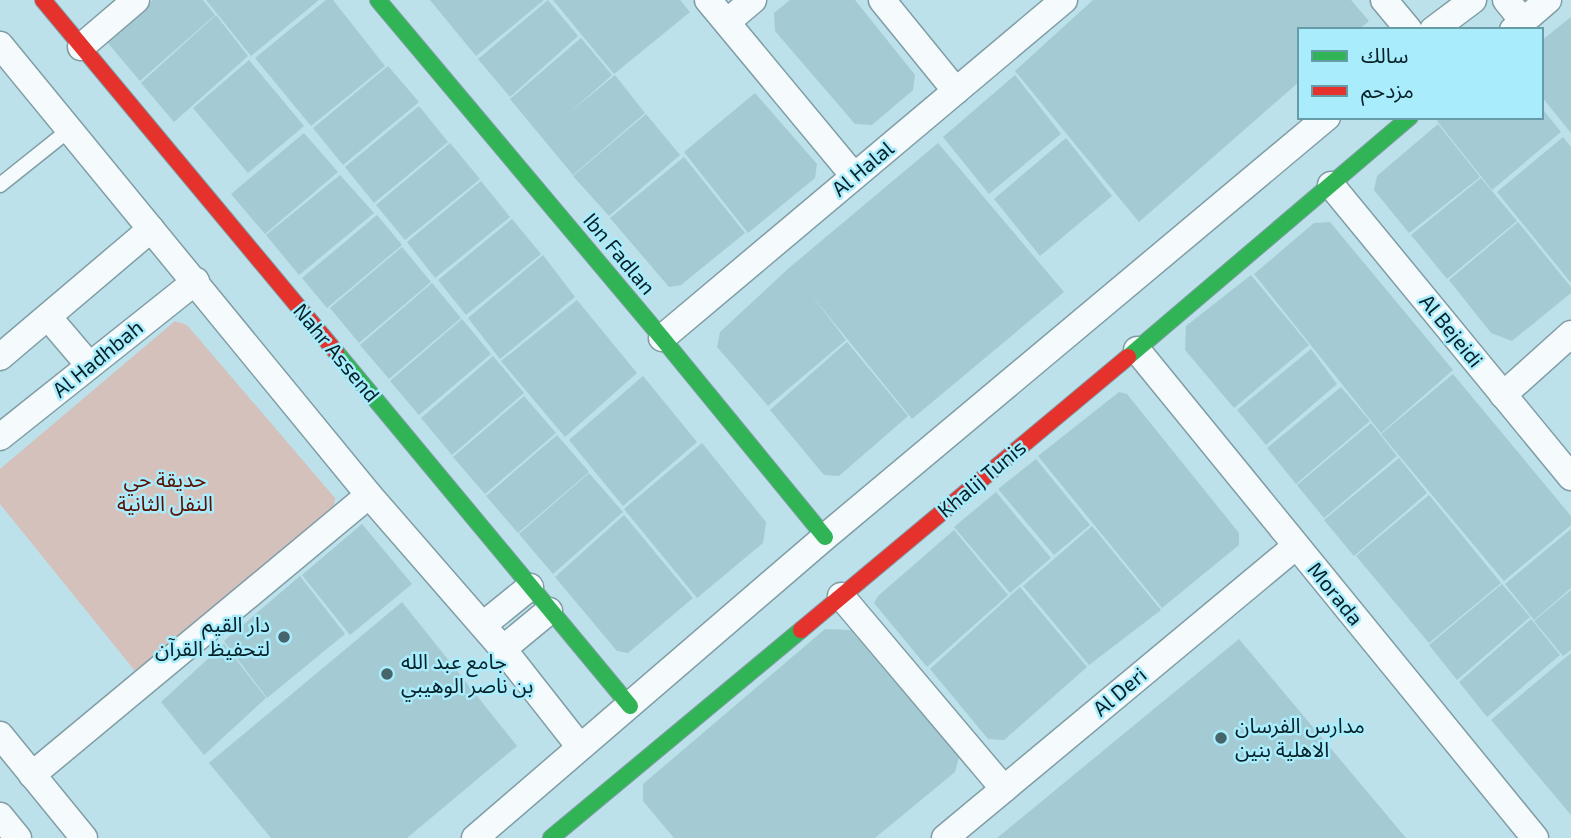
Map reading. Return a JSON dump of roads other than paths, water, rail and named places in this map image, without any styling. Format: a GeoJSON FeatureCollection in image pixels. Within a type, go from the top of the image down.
{"type":"FeatureCollection","features":[{"type":"Feature","properties":{"kind":"street","name":"Nahr Assend"},"geometry":{"type":"LineString","coordinates":[[43,0],[630,706]]}},
{"type":"Feature","properties":{"kind":"street"},"geometry":{"type":"LineString","coordinates":[[81,47],[136,0]]}},
{"type":"Feature","properties":{"kind":"street","name":"Ibn Fadlan"},"geometry":{"type":"LineString","coordinates":[[379,0],[825,537]]}},
{"type":"Feature","properties":{"kind":"street"},"geometry":{"type":"LineString","coordinates":[[708,0],[854,176]]}},
{"type":"Feature","properties":{"kind":"street"},"geometry":{"type":"LineString","coordinates":[[726,22],[753,0]]}},
{"type":"Feature","properties":{"kind":"street"},"geometry":{"type":"LineString","coordinates":[[881,0],[956,91]]}},
{"type":"Feature","properties":{"kind":"street","name":"Al Halal"},"geometry":{"type":"LineString","coordinates":[[662,338],[1064,0]]}},
{"type":"Feature","properties":{"kind":"street"},"geometry":{"type":"LineString","coordinates":[[1384,0],[1407,28]]}},
{"type":"Feature","properties":{"kind":"street"},"geometry":{"type":"LineString","coordinates":[[1436,28],[1473,0]]}},
{"type":"Feature","properties":{"kind":"street"},"geometry":{"type":"LineString","coordinates":[[1506,0],[1518,26],[1548,0]]}},
{"type":"Feature","properties":{"kind":"street"},"geometry":{"type":"LineString","coordinates":[[0,45],[369,495],[503,649],[580,747]]}},
{"type":"Feature","properties":{"kind":"street"},"geometry":{"type":"LineString","coordinates":[[475,838],[825,537],[1325,119]]}},
{"type":"Feature","properties":{"kind":"street","name":"Khalij Tunis"},"geometry":{"type":"LineString","coordinates":[[551,838],[1137,350],[1408,119]]}},
{"type":"Feature","properties":{"kind":"street","name":"Al Bejeidi"},"geometry":{"type":"LineString","coordinates":[[1331,185],[1571,477]]}},
{"type":"Feature","properties":{"kind":"street"},"geometry":{"type":"LineString","coordinates":[[0,358],[151,229]]}},
{"type":"Feature","properties":{"kind":"street","name":"Al Hadhbah"},"geometry":{"type":"LineString","coordinates":[[0,438],[196,281]]}},
{"type":"Feature","properties":{"kind":"street"},"geometry":{"type":"LineString","coordinates":[[49,318],[89,365]]}},
{"type":"Feature","properties":{"kind":"street"},"geometry":{"type":"LineString","coordinates":[[1503,395],[1571,334]]}},
{"type":"Feature","properties":{"kind":"street","name":"Morada"},"geometry":{"type":"LineString","coordinates":[[1137,350],[1535,838]]}},
{"type":"Feature","properties":{"kind":"street"},"geometry":{"type":"LineString","coordinates":[[32,775],[369,495]]}},
{"type":"Feature","properties":{"kind":"street","name":"Al Deri"},"geometry":{"type":"LineString","coordinates":[[945,838],[1296,546]]}},
{"type":"Feature","properties":{"kind":"street"},"geometry":{"type":"LineString","coordinates":[[483,625],[530,587]]}},
{"type":"Feature","properties":{"kind":"street"},"geometry":{"type":"LineString","coordinates":[[841,596],[1003,789]]}},
{"type":"Feature","properties":{"kind":"street"},"geometry":{"type":"LineString","coordinates":[[503,649],[549,611]]}},
{"type":"Feature","properties":{"kind":"street"},"geometry":{"type":"LineString","coordinates":[[0,735],[85,838]]}},
{"type":"Feature","properties":{"kind":"street"},"geometry":{"type":"LineString","coordinates":[[0,816],[18,838]]}},
{"type":"Feature","properties":{"kind":"lane"},"geometry":{"type":"LineString","coordinates":[[0,185],[69,130]]}},
{"type":"Feature","properties":{"kind":"place","name":"دار القيم لتحفيظ القرآن"},"geometry":{"type":"Point","coordinates":[284,637]}},
{"type":"Feature","properties":{"kind":"place","name":"جامع عبد الله بن ناصر الوهيبي"},"geometry":{"type":"Point","coordinates":[387,674]}},
{"type":"Feature","properties":{"kind":"place","name":"مدارس الفرسان الاهلية بنين"},"geometry":{"type":"Point","coordinates":[1221,738]}},
{"type":"Feature","properties":{"kind":"park label","name":"حديقة حي النفل الثانية"},"geometry":{"type":"Point","coordinates":[165,492]}}]}
